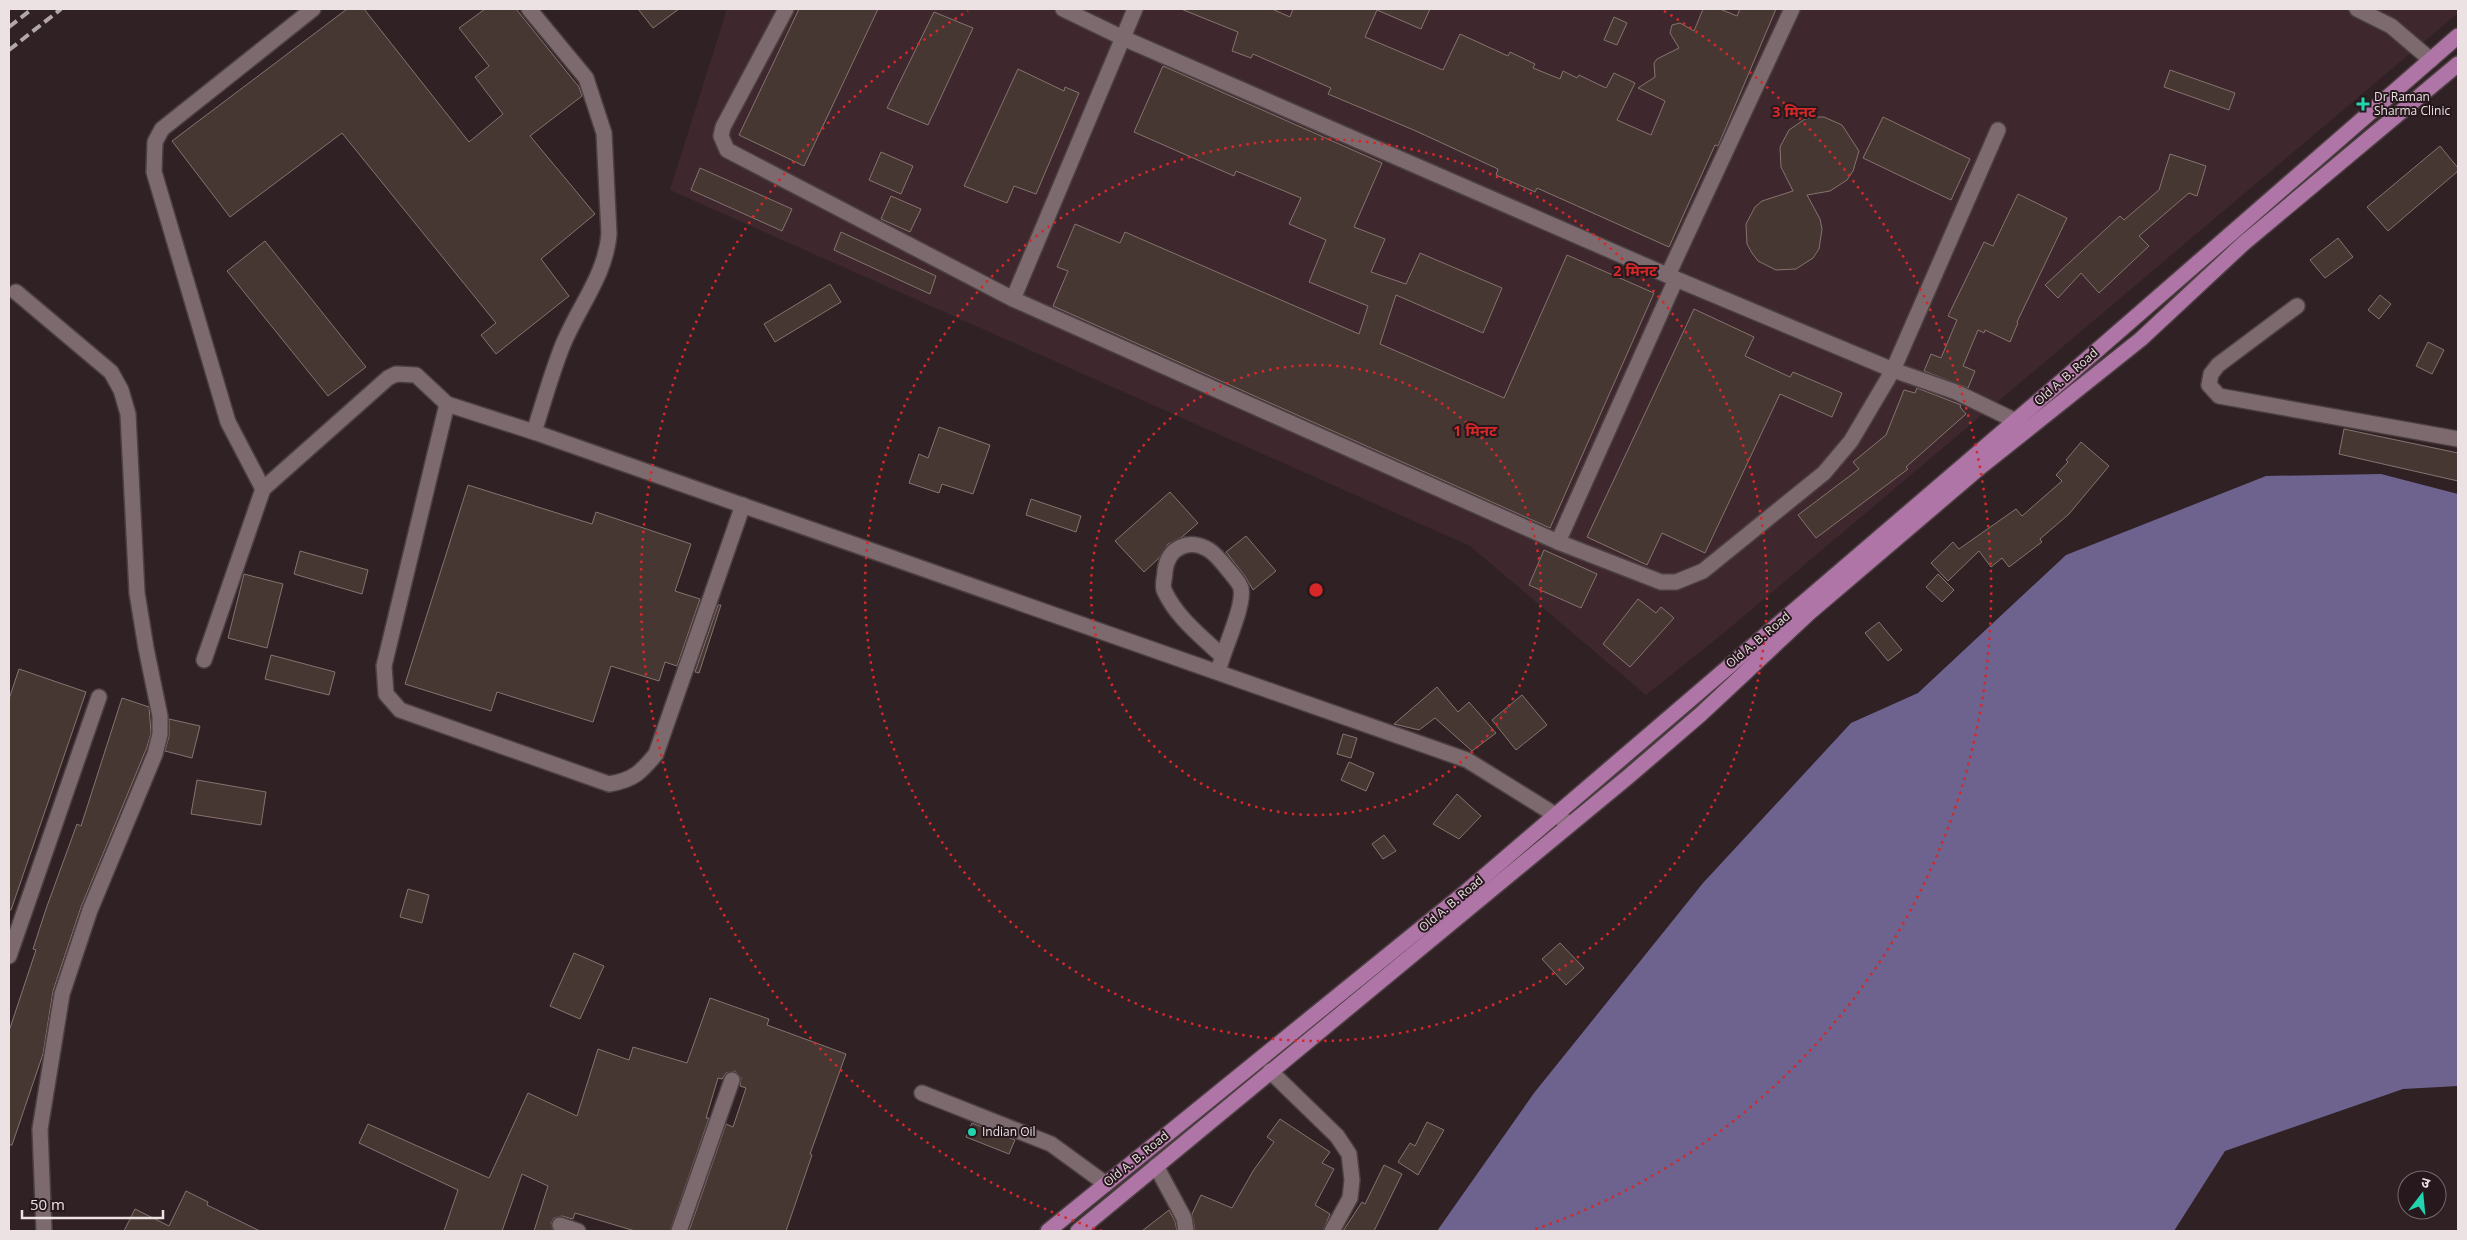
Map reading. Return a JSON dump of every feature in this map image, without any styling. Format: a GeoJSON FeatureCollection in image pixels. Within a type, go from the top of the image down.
{"type":"FeatureCollection","features":[{"type":"Feature","properties":{"kind":"main road","name":"Old A. B. Road"},"geometry":{"type":"LineString","coordinates":[[1048,1231],[1467,891],[2016,421],[2458,36]]}},
{"type":"Feature","properties":{"kind":"main road","name":"Old A. B. Road"},"geometry":{"type":"LineString","coordinates":[[1078,1231],[1701,714],[1809,613],[1978,469],[2141,339],[2244,243],[2458,64]]}},
{"type":"Feature","properties":{"kind":"street"},"geometry":{"type":"LineString","coordinates":[[263,489],[225,412],[154,172],[155,142],[162,130],[314,9]]}},
{"type":"Feature","properties":{"kind":"street"},"geometry":{"type":"LineString","coordinates":[[529,9],[586,78],[604,133],[609,234],[608,248],[602,269],[576,315],[562,348],[534,432]]}},
{"type":"Feature","properties":{"kind":"street"},"geometry":{"type":"LineString","coordinates":[[786,9],[722,127],[721,136],[727,150],[1013,299],[1558,542],[1660,582],[1676,582],[1703,571],[1824,473],[1851,441],[1893,370],[1998,130]]}},
{"type":"Feature","properties":{"kind":"street"},"geometry":{"type":"LineString","coordinates":[[1063,9],[1123,38],[1672,277],[1893,370],[1956,392],[2016,421]]}},
{"type":"Feature","properties":{"kind":"street"},"geometry":{"type":"LineString","coordinates":[[1013,299],[1135,9]]}},
{"type":"Feature","properties":{"kind":"street"},"geometry":{"type":"LineString","coordinates":[[1558,542],[1672,277],[1792,9]]}},
{"type":"Feature","properties":{"kind":"street"},"geometry":{"type":"LineString","coordinates":[[2356,9],[2391,26],[2431,60]]}},
{"type":"Feature","properties":{"kind":"street"},"geometry":{"type":"LineString","coordinates":[[16,292],[110,372],[121,390],[128,414],[137,593],[160,716],[160,734],[155,754],[90,910],[62,994],[40,1129],[44,1231]]}},
{"type":"Feature","properties":{"kind":"street"},"geometry":{"type":"LineString","coordinates":[[2297,306],[2218,365],[2211,374],[2209,385],[2219,396],[2458,439]]}},
{"type":"Feature","properties":{"kind":"street"},"geometry":{"type":"LineString","coordinates":[[204,660],[263,489],[388,378],[396,374],[416,375],[447,404],[534,432],[1467,760],[1570,824]]}},
{"type":"Feature","properties":{"kind":"street"},"geometry":{"type":"LineString","coordinates":[[447,404],[384,666],[386,694],[400,710],[609,784],[627,781],[641,772],[656,754],[743,505]]}},
{"type":"Feature","properties":{"kind":"street"},"geometry":{"type":"LineString","coordinates":[[1218,672],[1242,599],[1241,587],[1210,550],[1192,544],[1181,545],[1172,553],[1166,566],[1163,588],[1184,621],[1222,656]]}},
{"type":"Feature","properties":{"kind":"street"},"geometry":{"type":"LineString","coordinates":[[9,956],[99,697]]}},
{"type":"Feature","properties":{"kind":"street"},"geometry":{"type":"LineString","coordinates":[[1270,1071],[1337,1136],[1349,1154],[1352,1180],[1350,1198],[1332,1231]]}},
{"type":"Feature","properties":{"kind":"street"},"geometry":{"type":"LineString","coordinates":[[679,1231],[732,1080]]}},
{"type":"Feature","properties":{"kind":"street"},"geometry":{"type":"LineString","coordinates":[[922,1093],[1051,1144],[1106,1184]]}},
{"type":"Feature","properties":{"kind":"street"},"geometry":{"type":"LineString","coordinates":[[1156,1166],[1184,1218],[1186,1231]]}},
{"type":"Feature","properties":{"kind":"street"},"geometry":{"type":"LineString","coordinates":[[560,1225],[578,1231]]}},
{"type":"Feature","properties":{"kind":"shaded area"},"geometry":{"type":"Polygon","coordinates":[[[727,9],[2458,9],[2458,13],[1726,631],[1646,695],[1470,546],[670,190],[727,9]]]}},
{"type":"Feature","properties":{"kind":"shaded area"},"geometry":{"type":"Polygon","coordinates":[[[2381,474],[2458,494],[2458,1086],[2403,1089],[2225,1151],[2174,1231],[1437,1231],[1534,1093],[1703,883],[1851,723],[1918,693],[2066,555],[2266,476],[2381,474]]]}},
{"type":"Feature","properties":{"kind":"building"},"geometry":{"type":"Polygon","coordinates":[[[347,9],[364,9],[469,142],[503,114],[475,77],[489,66],[459,28],[485,9],[516,9],[579,87],[582,96],[530,136],[595,214],[541,259],[569,296],[496,354],[481,335],[496,323],[342,133],[230,217],[172,141],[347,9]]]}},
{"type":"Feature","properties":{"kind":"building"},"geometry":{"type":"Polygon","coordinates":[[[638,9],[679,9],[653,28],[638,9]]]}},
{"type":"Feature","properties":{"kind":"building"},"geometry":{"type":"Polygon","coordinates":[[[799,9],[878,9],[804,166],[739,135],[799,9]]]}},
{"type":"Feature","properties":{"kind":"building"},"geometry":{"type":"Polygon","coordinates":[[[1181,9],[1272,9],[1290,17],[1293,9],[1430,9],[1421,29],[1377,10],[1365,37],[1443,70],[1460,34],[1508,56],[1510,52],[1535,64],[1533,68],[1560,79],[1563,71],[1577,78],[1579,75],[1606,88],[1614,73],[1635,83],[1617,120],[1651,135],[1665,101],[1638,88],[1655,77],[1654,63],[1657,59],[1679,48],[1670,33],[1672,25],[1680,23],[1694,31],[1703,9],[1720,9],[1737,16],[1740,9],[1776,9],[1718,146],[1715,145],[1669,247],[1537,188],[1535,192],[1496,175],[1498,169],[1416,131],[1328,94],[1331,88],[1253,54],[1251,58],[1232,51],[1238,32],[1181,9]]]}},
{"type":"Feature","properties":{"kind":"building"},"geometry":{"type":"Polygon","coordinates":[[[934,12],[973,28],[928,125],[887,108],[934,12]]]}},
{"type":"Feature","properties":{"kind":"building"},"geometry":{"type":"Polygon","coordinates":[[[1614,17],[1627,23],[1617,45],[1604,40],[1614,17]]]}},
{"type":"Feature","properties":{"kind":"building"},"geometry":{"type":"Polygon","coordinates":[[[1163,66],[1382,163],[1354,227],[1385,239],[1371,272],[1406,284],[1420,253],[1502,288],[1483,333],[1396,295],[1380,344],[1504,398],[1567,255],[1654,293],[1550,528],[1053,306],[1068,271],[1057,267],[1075,224],[1120,243],[1125,232],[1359,334],[1368,306],[1309,282],[1326,240],[1289,224],[1301,198],[1236,171],[1234,176],[1134,132],[1163,66]]]}},
{"type":"Feature","properties":{"kind":"building"},"geometry":{"type":"Polygon","coordinates":[[[1018,69],[1064,91],[1065,87],[1079,93],[1036,194],[1014,186],[1007,203],[964,186],[1018,69]]]}},
{"type":"Feature","properties":{"kind":"building"},"geometry":{"type":"Polygon","coordinates":[[[2170,70],[2235,93],[2229,110],[2164,87],[2170,70]]]}},
{"type":"Feature","properties":{"kind":"building"},"geometry":{"type":"Polygon","coordinates":[[[1824,117],[1842,125],[1859,151],[1853,171],[1847,180],[1830,191],[1807,195],[1820,219],[1822,229],[1819,249],[1813,258],[1796,269],[1776,270],[1758,261],[1752,253],[1747,244],[1746,224],[1755,207],[1762,201],[1793,191],[1781,167],[1780,147],[1789,130],[1805,119],[1824,117]]]}},
{"type":"Feature","properties":{"kind":"building"},"geometry":{"type":"Polygon","coordinates":[[[1883,117],[1970,159],[1951,200],[1863,158],[1883,117]]]}},
{"type":"Feature","properties":{"kind":"building"},"geometry":{"type":"Polygon","coordinates":[[[2440,146],[2458,168],[2458,171],[2388,231],[2367,207],[2440,146]]]}},
{"type":"Feature","properties":{"kind":"building"},"geometry":{"type":"Polygon","coordinates":[[[881,152],[913,166],[901,194],[869,180],[881,152]]]}},
{"type":"Feature","properties":{"kind":"building"},"geometry":{"type":"Polygon","coordinates":[[[2170,154],[2206,166],[2197,196],[2189,193],[2139,236],[2149,246],[2099,293],[2081,273],[2058,298],[2045,285],[2120,216],[2124,220],[2159,190],[2170,154]]]}},
{"type":"Feature","properties":{"kind":"building"},"geometry":{"type":"Polygon","coordinates":[[[700,168],[792,209],[782,231],[691,190],[700,168]]]}},
{"type":"Feature","properties":{"kind":"building"},"geometry":{"type":"Polygon","coordinates":[[[2018,194],[2067,218],[2017,322],[2010,342],[1985,330],[1984,333],[1978,330],[1963,366],[1975,371],[1968,388],[1924,371],[1931,354],[1941,358],[1957,320],[1948,316],[1984,242],[1993,246],[2018,194]]]}},
{"type":"Feature","properties":{"kind":"building"},"geometry":{"type":"Polygon","coordinates":[[[891,196],[921,209],[910,232],[881,219],[891,196]]]}},
{"type":"Feature","properties":{"kind":"building"},"geometry":{"type":"Polygon","coordinates":[[[841,232],[936,276],[930,294],[834,250],[841,232]]]}},
{"type":"Feature","properties":{"kind":"building"},"geometry":{"type":"Polygon","coordinates":[[[2338,238],[2353,257],[2325,278],[2310,260],[2338,238]]]}},
{"type":"Feature","properties":{"kind":"building"},"geometry":{"type":"Polygon","coordinates":[[[265,241],[366,367],[328,396],[227,271],[265,241]]]}},
{"type":"Feature","properties":{"kind":"building"},"geometry":{"type":"Polygon","coordinates":[[[830,284],[841,302],[775,342],[764,324],[830,284]]]}},
{"type":"Feature","properties":{"kind":"building"},"geometry":{"type":"Polygon","coordinates":[[[2380,295],[2391,304],[2379,319],[2368,310],[2380,295]]]}},
{"type":"Feature","properties":{"kind":"building"},"geometry":{"type":"Polygon","coordinates":[[[1694,309],[1754,337],[1745,356],[1790,377],[1793,372],[1842,393],[1832,417],[1780,394],[1705,553],[1662,533],[1647,565],[1587,537],[1694,309]]]}},
{"type":"Feature","properties":{"kind":"building"},"geometry":{"type":"Polygon","coordinates":[[[2428,342],[2444,350],[2432,374],[2416,366],[2428,342]]]}},
{"type":"Feature","properties":{"kind":"building"},"geometry":{"type":"Polygon","coordinates":[[[1917,388],[1961,405],[1960,407],[1966,414],[1906,467],[1908,469],[1816,538],[1798,515],[1859,469],[1853,462],[1886,435],[1904,390],[1915,393],[1917,388]]]}},
{"type":"Feature","properties":{"kind":"building"},"geometry":{"type":"Polygon","coordinates":[[[939,427],[990,445],[973,494],[942,484],[939,493],[909,483],[919,454],[928,458],[939,427]]]}},
{"type":"Feature","properties":{"kind":"building"},"geometry":{"type":"Polygon","coordinates":[[[2344,429],[2458,453],[2458,481],[2339,454],[2344,429]]]}},
{"type":"Feature","properties":{"kind":"building"},"geometry":{"type":"Polygon","coordinates":[[[2081,442],[2109,466],[2069,514],[2040,539],[2042,542],[2009,567],[2002,558],[1991,567],[1979,551],[1948,581],[1931,563],[1953,542],[1959,549],[2016,509],[2022,516],[2062,481],[2056,475],[2068,462],[2066,460],[2081,442]]]}},
{"type":"Feature","properties":{"kind":"building"},"geometry":{"type":"Polygon","coordinates":[[[468,485],[592,524],[596,512],[691,544],[675,591],[700,599],[677,666],[665,662],[659,681],[611,666],[593,722],[497,692],[491,711],[405,684],[468,485]]]}},
{"type":"Feature","properties":{"kind":"building"},"geometry":{"type":"Polygon","coordinates":[[[1170,492],[1198,523],[1182,537],[1168,544],[1159,558],[1144,572],[1115,541],[1170,492]]]}},
{"type":"Feature","properties":{"kind":"building"},"geometry":{"type":"Polygon","coordinates":[[[1031,499],[1081,516],[1076,532],[1026,515],[1031,499]]]}},
{"type":"Feature","properties":{"kind":"building"},"geometry":{"type":"Polygon","coordinates":[[[1246,536],[1276,571],[1253,590],[1245,576],[1226,552],[1246,536]]]}},
{"type":"Feature","properties":{"kind":"building"},"geometry":{"type":"Polygon","coordinates":[[[1544,550],[1597,574],[1581,608],[1529,585],[1544,550]]]}},
{"type":"Feature","properties":{"kind":"building"},"geometry":{"type":"Polygon","coordinates":[[[300,551],[368,570],[362,594],[294,574],[300,551]]]}},
{"type":"Feature","properties":{"kind":"building"},"geometry":{"type":"Polygon","coordinates":[[[244,574],[283,584],[267,648],[228,638],[244,574]]]}},
{"type":"Feature","properties":{"kind":"building"},"geometry":{"type":"Polygon","coordinates":[[[1938,574],[1954,590],[1942,602],[1926,587],[1938,574]]]}},
{"type":"Feature","properties":{"kind":"building"},"geometry":{"type":"Polygon","coordinates":[[[1638,599],[1656,613],[1661,607],[1674,618],[1630,667],[1603,644],[1638,599]]]}},
{"type":"Feature","properties":{"kind":"building"},"geometry":{"type":"Polygon","coordinates":[[[718,605],[721,605],[699,673],[695,672],[718,605]]]}},
{"type":"Feature","properties":{"kind":"building"},"geometry":{"type":"Polygon","coordinates":[[[1879,622],[1902,650],[1888,661],[1865,633],[1879,622]]]}},
{"type":"Feature","properties":{"kind":"building"},"geometry":{"type":"Polygon","coordinates":[[[271,655],[335,672],[329,695],[265,679],[271,655]]]}},
{"type":"Feature","properties":{"kind":"building"},"geometry":{"type":"Polygon","coordinates":[[[19,669],[86,692],[11,910],[9,910],[9,699],[19,669]]]}},
{"type":"Feature","properties":{"kind":"building"},"geometry":{"type":"Polygon","coordinates":[[[1437,687],[1458,712],[1469,702],[1496,733],[1472,751],[1435,718],[1419,730],[1394,724],[1437,687]]]}},
{"type":"Feature","properties":{"kind":"building"},"geometry":{"type":"Polygon","coordinates":[[[1522,695],[1547,725],[1516,750],[1492,720],[1522,695]]]}},
{"type":"Feature","properties":{"kind":"building"},"geometry":{"type":"Polygon","coordinates":[[[122,698],[149,707],[151,733],[147,747],[81,907],[53,991],[43,1054],[12,1145],[9,1145],[9,1031],[36,950],[33,949],[46,909],[77,824],[81,826],[122,698]]]}},
{"type":"Feature","properties":{"kind":"building"},"geometry":{"type":"Polygon","coordinates":[[[169,719],[200,726],[192,758],[165,751],[169,736],[169,719]]]}},
{"type":"Feature","properties":{"kind":"building"},"geometry":{"type":"Polygon","coordinates":[[[1343,734],[1357,738],[1351,758],[1337,754],[1343,734]]]}},
{"type":"Feature","properties":{"kind":"building"},"geometry":{"type":"Polygon","coordinates":[[[1349,762],[1374,773],[1366,791],[1341,780],[1349,762]]]}},
{"type":"Feature","properties":{"kind":"building"},"geometry":{"type":"Polygon","coordinates":[[[197,780],[266,792],[261,825],[191,814],[197,780]]]}},
{"type":"Feature","properties":{"kind":"building"},"geometry":{"type":"Polygon","coordinates":[[[1457,794],[1481,816],[1459,839],[1433,824],[1457,794]]]}},
{"type":"Feature","properties":{"kind":"building"},"geometry":{"type":"Polygon","coordinates":[[[1384,835],[1396,851],[1383,859],[1372,844],[1384,835]]]}},
{"type":"Feature","properties":{"kind":"building"},"geometry":{"type":"Polygon","coordinates":[[[408,889],[429,895],[422,923],[400,917],[408,889]]]}},
{"type":"Feature","properties":{"kind":"building"},"geometry":{"type":"Polygon","coordinates":[[[1560,943],[1584,968],[1566,985],[1542,959],[1560,943]]]}},
{"type":"Feature","properties":{"kind":"building"},"geometry":{"type":"Polygon","coordinates":[[[574,953],[604,966],[580,1019],[550,1006],[574,953]]]}},
{"type":"Feature","properties":{"kind":"building"},"geometry":{"type":"Polygon","coordinates":[[[710,998],[769,1019],[767,1025],[846,1054],[810,1154],[812,1155],[786,1231],[689,1231],[726,1124],[733,1127],[746,1088],[740,1086],[741,1078],[735,1071],[726,1073],[722,1079],[718,1078],[706,1118],[709,1118],[670,1231],[635,1231],[575,1213],[573,1219],[562,1216],[554,1218],[551,1223],[553,1231],[534,1231],[548,1186],[522,1174],[502,1231],[444,1231],[458,1190],[359,1143],[368,1124],[489,1178],[528,1093],[577,1116],[598,1049],[629,1060],[633,1047],[687,1063],[710,998]]]}},
{"type":"Feature","properties":{"kind":"building"},"geometry":{"type":"Polygon","coordinates":[[[1280,1119],[1330,1152],[1322,1163],[1334,1169],[1315,1205],[1330,1214],[1323,1231],[1195,1231],[1192,1214],[1201,1195],[1232,1208],[1253,1171],[1274,1142],[1267,1137],[1280,1119]]]}},
{"type":"Feature","properties":{"kind":"building"},"geometry":{"type":"Polygon","coordinates":[[[1427,1122],[1444,1130],[1418,1175],[1398,1162],[1410,1143],[1415,1146],[1427,1122]]]}},
{"type":"Feature","properties":{"kind":"building"},"geometry":{"type":"Polygon","coordinates":[[[972,1123],[1015,1140],[1009,1154],[966,1137],[972,1123]]]}},
{"type":"Feature","properties":{"kind":"building"},"geometry":{"type":"Polygon","coordinates":[[[1384,1165],[1402,1174],[1374,1231],[1343,1231],[1362,1202],[1365,1204],[1384,1165]]]}},
{"type":"Feature","properties":{"kind":"building"},"geometry":{"type":"Polygon","coordinates":[[[186,1191],[208,1202],[207,1205],[260,1231],[124,1231],[135,1209],[169,1226],[186,1191]]]}},
{"type":"Feature","properties":{"kind":"building"},"geometry":{"type":"Polygon","coordinates":[[[1169,1210],[1175,1221],[1177,1231],[1142,1231],[1169,1210]]]}},
{"type":"Feature","properties":{"kind":"railway"},"geometry":{"type":"LineString","coordinates":[[9,27],[32,9]]}},
{"type":"Feature","properties":{"kind":"railway"},"geometry":{"type":"LineString","coordinates":[[9,50],[61,9]]}},
{"type":"Feature","properties":{"kind":"place","name":"Dr Raman Sharma Clinic"},"geometry":{"type":"Point","coordinates":[2363,104]}},
{"type":"Feature","properties":{"kind":"place","name":"Indian Oil"},"geometry":{"type":"Point","coordinates":[972,1132]}}]}
